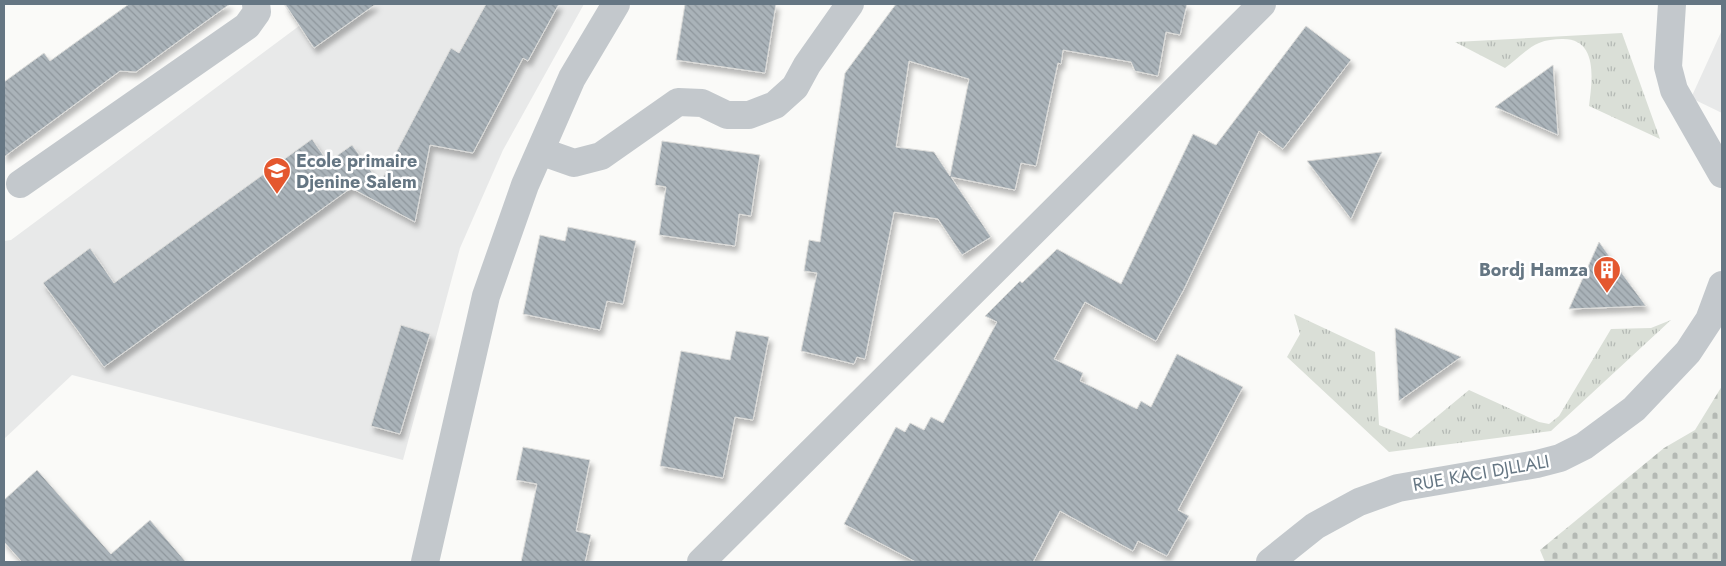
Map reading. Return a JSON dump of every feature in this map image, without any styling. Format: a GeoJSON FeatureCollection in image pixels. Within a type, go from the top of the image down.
{"type":"FeatureCollection","features":[{"type":"Feature","properties":{"kind":"street"},"geometry":{"type":"LineString","coordinates":[[20,184],[247,26],[257,12],[256,4]]}},
{"type":"Feature","properties":{"kind":"street"},"geometry":{"type":"LineString","coordinates":[[425,562],[486,296],[525,185],[572,78],[616,4]]}},
{"type":"Feature","properties":{"kind":"street"},"geometry":{"type":"LineString","coordinates":[[540,151],[574,163],[601,156],[678,102],[702,103],[728,115],[749,115],[775,105],[795,87],[807,64],[850,4]]}},
{"type":"Feature","properties":{"kind":"street"},"geometry":{"type":"LineString","coordinates":[[700,562],[1262,4]]}},
{"type":"Feature","properties":{"kind":"street"},"geometry":{"type":"LineString","coordinates":[[1672,4],[1668,67],[1674,90],[1722,174]]}},
{"type":"Feature","properties":{"kind":"street","name":"RUE KACI DJLLALI"},"geometry":{"type":"LineString","coordinates":[[1270,562],[1315,526],[1359,502],[1390,490],[1436,480],[1537,464],[1560,458],[1584,446],[1634,409],[1688,352],[1709,320],[1722,285]]}},
{"type":"Feature","properties":{"kind":"shaded area","name":"Ecole primaire Djenine Salem"},"geometry":{"type":"Polygon","coordinates":[[[283,4],[584,4],[503,150],[460,248],[403,460],[72,375],[4,439],[4,241],[11,240],[299,26],[283,4]]]}},
{"type":"Feature","properties":{"kind":"shaded area"},"geometry":{"type":"Polygon","coordinates":[[[1722,30],[1722,113],[1691,98],[1722,30]]]}},
{"type":"Feature","properties":{"kind":"green space"},"geometry":{"type":"Polygon","coordinates":[[[1622,33],[1660,139],[1589,106],[1592,74],[1588,53],[1574,41],[1556,39],[1539,43],[1505,68],[1455,42],[1622,33]]]}},
{"type":"Feature","properties":{"kind":"green space"},"geometry":{"type":"Polygon","coordinates":[[[1294,314],[1375,352],[1379,425],[1411,438],[1469,390],[1539,422],[1549,424],[1559,416],[1611,329],[1651,328],[1671,320],[1551,431],[1389,452],[1287,357],[1300,334],[1294,314]]]}},
{"type":"Feature","properties":{"kind":"green space"},"geometry":{"type":"Polygon","coordinates":[[[1722,386],[1722,562],[1545,562],[1540,550],[1664,448],[1695,430],[1722,386]]]}},
{"type":"Feature","properties":{"kind":"building"},"geometry":{"type":"Polygon","coordinates":[[[129,4],[230,4],[136,72],[120,71],[4,157],[4,82],[44,53],[50,61],[129,4]]]}},
{"type":"Feature","properties":{"kind":"building"},"geometry":{"type":"Polygon","coordinates":[[[285,4],[376,4],[314,48],[285,4]]]}},
{"type":"Feature","properties":{"kind":"building"},"geometry":{"type":"Polygon","coordinates":[[[486,4],[559,4],[528,61],[523,58],[473,153],[430,145],[415,222],[351,188],[104,367],[43,283],[90,248],[114,283],[312,139],[328,162],[352,145],[380,183],[451,48],[459,53],[486,4]]]}},
{"type":"Feature","properties":{"kind":"building"},"geometry":{"type":"Polygon","coordinates":[[[685,4],[776,4],[765,73],[676,60],[685,4]]]}},
{"type":"Feature","properties":{"kind":"building"},"geometry":{"type":"Polygon","coordinates":[[[896,4],[1187,4],[1180,35],[1166,32],[1158,76],[1135,71],[1131,62],[1063,50],[1061,64],[1058,63],[1036,166],[1021,163],[1015,190],[951,177],[991,237],[962,255],[938,219],[894,212],[865,359],[857,357],[854,364],[801,351],[817,273],[804,271],[809,240],[820,242],[845,73],[896,4]],[[909,61],[896,147],[934,152],[950,176],[969,79],[909,61]]]}},
{"type":"Feature","properties":{"kind":"building"},"geometry":{"type":"Polygon","coordinates":[[[1306,26],[1351,60],[1283,149],[1259,131],[1184,289],[1156,341],[1085,302],[1054,359],[1083,373],[1080,381],[1137,409],[1141,401],[1151,407],[1177,354],[1243,387],[1178,510],[1189,516],[1167,556],[1138,541],[1133,551],[1060,511],[1033,562],[916,562],[844,524],[896,427],[905,432],[910,423],[924,430],[931,417],[943,423],[997,322],[985,316],[1020,281],[1022,283],[1057,249],[1121,284],[1193,134],[1216,145],[1306,26]]]}},
{"type":"Feature","properties":{"kind":"building"},"geometry":{"type":"Polygon","coordinates":[[[1553,65],[1558,135],[1495,107],[1553,65]]]}},
{"type":"Feature","properties":{"kind":"building"},"geometry":{"type":"Polygon","coordinates":[[[662,141],[760,155],[751,216],[739,214],[735,246],[659,235],[666,187],[655,185],[662,141]]]}},
{"type":"Feature","properties":{"kind":"building"},"geometry":{"type":"Polygon","coordinates":[[[1382,152],[1351,219],[1307,161],[1382,152]]]}},
{"type":"Feature","properties":{"kind":"building"},"geometry":{"type":"Polygon","coordinates":[[[568,227],[636,241],[623,304],[607,301],[600,330],[523,314],[540,235],[565,241],[568,227]]]}},
{"type":"Feature","properties":{"kind":"building","name":"Bordj Hamza"},"geometry":{"type":"Polygon","coordinates":[[[1599,242],[1618,268],[1646,306],[1569,309],[1599,242]]]}},
{"type":"Feature","properties":{"kind":"building"},"geometry":{"type":"Polygon","coordinates":[[[401,325],[430,334],[400,434],[371,426],[401,325]]]}},
{"type":"Feature","properties":{"kind":"building"},"geometry":{"type":"Polygon","coordinates":[[[1395,328],[1461,357],[1399,401],[1395,328]]]}},
{"type":"Feature","properties":{"kind":"building"},"geometry":{"type":"Polygon","coordinates":[[[736,331],[769,337],[753,420],[735,417],[723,478],[660,466],[681,351],[730,360],[736,331]]]}},
{"type":"Feature","properties":{"kind":"building"},"geometry":{"type":"Polygon","coordinates":[[[523,447],[590,460],[576,531],[591,535],[585,562],[521,562],[537,484],[516,480],[523,447]]]}},
{"type":"Feature","properties":{"kind":"building"},"geometry":{"type":"Polygon","coordinates":[[[37,470],[111,554],[150,520],[186,562],[22,562],[4,542],[4,500],[37,470]]]}},
{"type":"Feature","properties":{"kind":"place","name":"Ecole primaire Djenine Salem"},"geometry":{"type":"Point","coordinates":[277,195]}},
{"type":"Feature","properties":{"kind":"place","name":"Bordj Hamza"},"geometry":{"type":"Point","coordinates":[1607,294]}}]}
